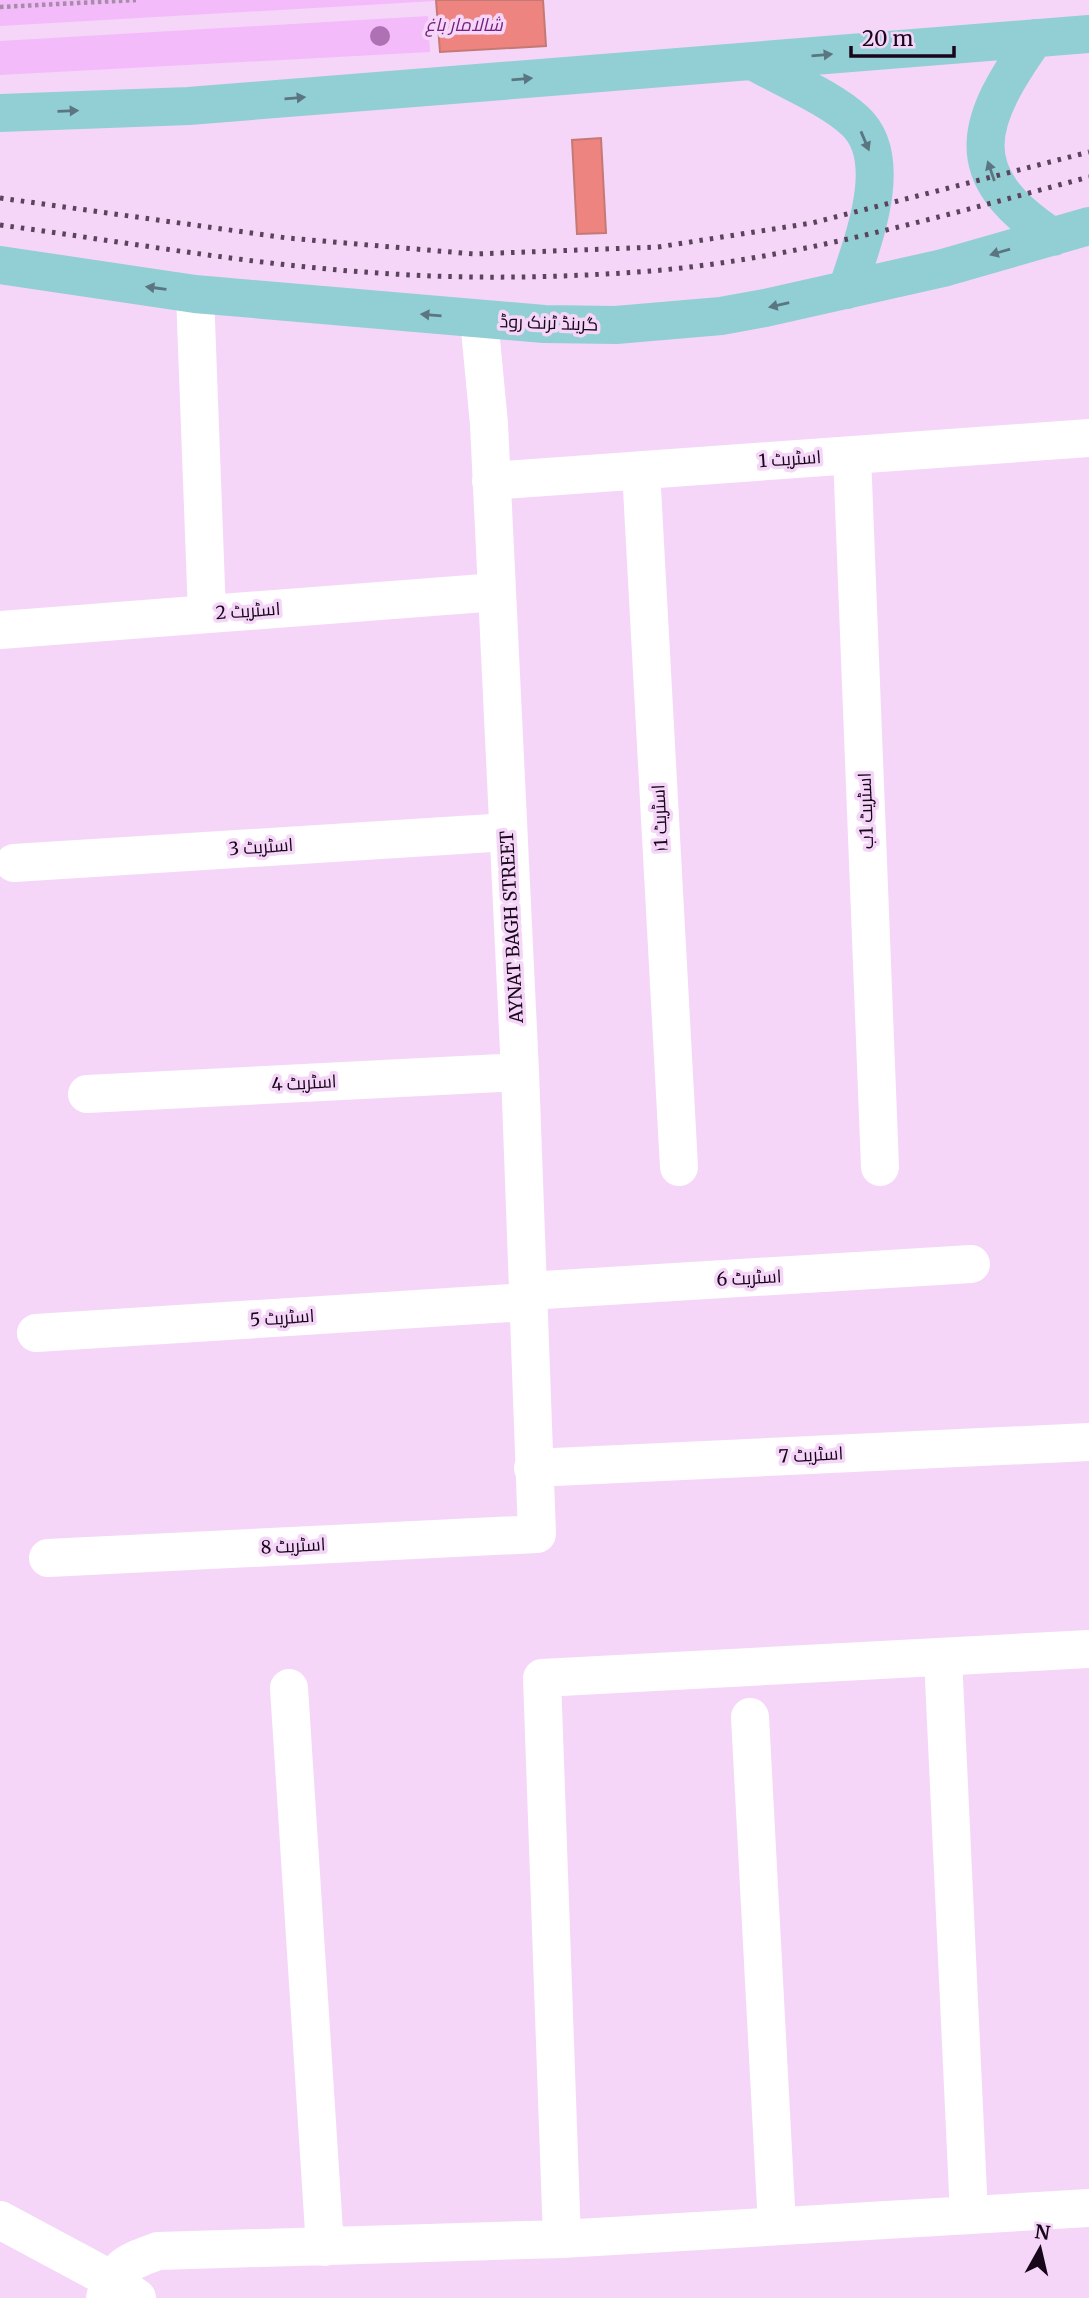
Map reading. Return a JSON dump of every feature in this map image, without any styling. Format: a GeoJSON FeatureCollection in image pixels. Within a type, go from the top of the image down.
{"type":"FeatureCollection","features":[{"type":"Feature","properties":{"kind":"main road"},"geometry":{"type":"LineString","coordinates":[[0,114],[189,106],[1089,33]]}},
{"type":"Feature","properties":{"kind":"main road"},"geometry":{"type":"LineString","coordinates":[[1035,38],[997,94],[987,128],[986,152],[990,172],[1008,202],[1080,230]]}},
{"type":"Feature","properties":{"kind":"main road"},"geometry":{"type":"LineString","coordinates":[[753,61],[857,122],[869,147],[875,188],[870,218],[847,290]]}},
{"type":"Feature","properties":{"kind":"main road","name":"گرینڈ ٹرنک روڈ"},"geometry":{"type":"LineString","coordinates":[[0,265],[195,294],[479,319],[587,325],[662,322],[732,314],[847,290],[1080,230]]}},
{"type":"Feature","properties":{"kind":"street"},"geometry":{"type":"LineString","coordinates":[[195,294],[206,614]]}},
{"type":"Feature","properties":{"kind":"street","name":"AYNAT BAGH STREET"},"geometry":{"type":"LineString","coordinates":[[479,319],[491,481],[520,1072],[537,1535]]}},
{"type":"Feature","properties":{"kind":"street","name":"اسٹریٹ 1"},"geometry":{"type":"LineString","coordinates":[[491,481],[1089,438]]}},
{"type":"Feature","properties":{"kind":"street","name":"اسٹریٹ 1ب"},"geometry":{"type":"LineString","coordinates":[[852,455],[880,1167]]}},
{"type":"Feature","properties":{"kind":"street","name":"اسٹریٹ 1ا"},"geometry":{"type":"LineString","coordinates":[[641,470],[679,1167]]}},
{"type":"Feature","properties":{"kind":"street","name":"اسٹریٹ 2"},"geometry":{"type":"LineString","coordinates":[[0,630],[497,592]]}},
{"type":"Feature","properties":{"kind":"street","name":"اسٹریٹ 3"},"geometry":{"type":"LineString","coordinates":[[14,863],[508,832]]}},
{"type":"Feature","properties":{"kind":"street","name":"اسٹریٹ 4"},"geometry":{"type":"LineString","coordinates":[[88,1094],[520,1072]]}},
{"type":"Feature","properties":{"kind":"street","name":"اسٹریٹ 6"},"geometry":{"type":"LineString","coordinates":[[527,1297],[971,1264]]}},
{"type":"Feature","properties":{"kind":"street","name":"اسٹریٹ 5"},"geometry":{"type":"LineString","coordinates":[[36,1333],[527,1297]]}},
{"type":"Feature","properties":{"kind":"street","name":"اسٹریٹ 7"},"geometry":{"type":"LineString","coordinates":[[533,1468],[1089,1442]]}},
{"type":"Feature","properties":{"kind":"street","name":"اسٹریٹ 8"},"geometry":{"type":"LineString","coordinates":[[48,1558],[537,1535]]}},
{"type":"Feature","properties":{"kind":"street"},"geometry":{"type":"LineString","coordinates":[[562,2239],[541,1678],[1089,1650]]}},
{"type":"Feature","properties":{"kind":"street"},"geometry":{"type":"LineString","coordinates":[[943,1657],[969,2215]]}},
{"type":"Feature","properties":{"kind":"street"},"geometry":{"type":"LineString","coordinates":[[289,1688],[325,2247]]}},
{"type":"Feature","properties":{"kind":"street"},"geometry":{"type":"LineString","coordinates":[[750,1717],[777,2226]]}},
{"type":"Feature","properties":{"kind":"street"},"geometry":{"type":"LineString","coordinates":[[0,2220],[117,2292],[130,2261],[158,2251],[562,2239],[1089,2208]]}},
{"type":"Feature","properties":{"kind":"path"},"geometry":{"type":"LineString","coordinates":[[0,7],[136,0]]}},
{"type":"Feature","properties":{"kind":"green space","name":"شالامار باغ"},"geometry":{"type":"Polygon","coordinates":[[[0,0],[543,0],[546,46],[440,52],[436,1],[0,26],[0,0]]]}},
{"type":"Feature","properties":{"kind":"green space"},"geometry":{"type":"Polygon","coordinates":[[[428,16],[430,52],[0,75],[0,41],[428,16]]]}},
{"type":"Feature","properties":{"kind":"building"},"geometry":{"type":"Polygon","coordinates":[[[436,0],[543,0],[546,46],[440,52],[436,0]]]}},
{"type":"Feature","properties":{"kind":"building"},"geometry":{"type":"Polygon","coordinates":[[[601,138],[606,233],[577,234],[572,140],[601,138]]]}},
{"type":"Feature","properties":{"kind":"railway"},"geometry":{"type":"LineString","coordinates":[[0,198],[287,238],[474,254],[658,247],[812,223],[1089,152]]}},
{"type":"Feature","properties":{"kind":"railway"},"geometry":{"type":"LineString","coordinates":[[0,225],[236,259],[331,269],[470,277],[593,275],[682,268],[800,249],[916,223],[1089,177]]}}]}
